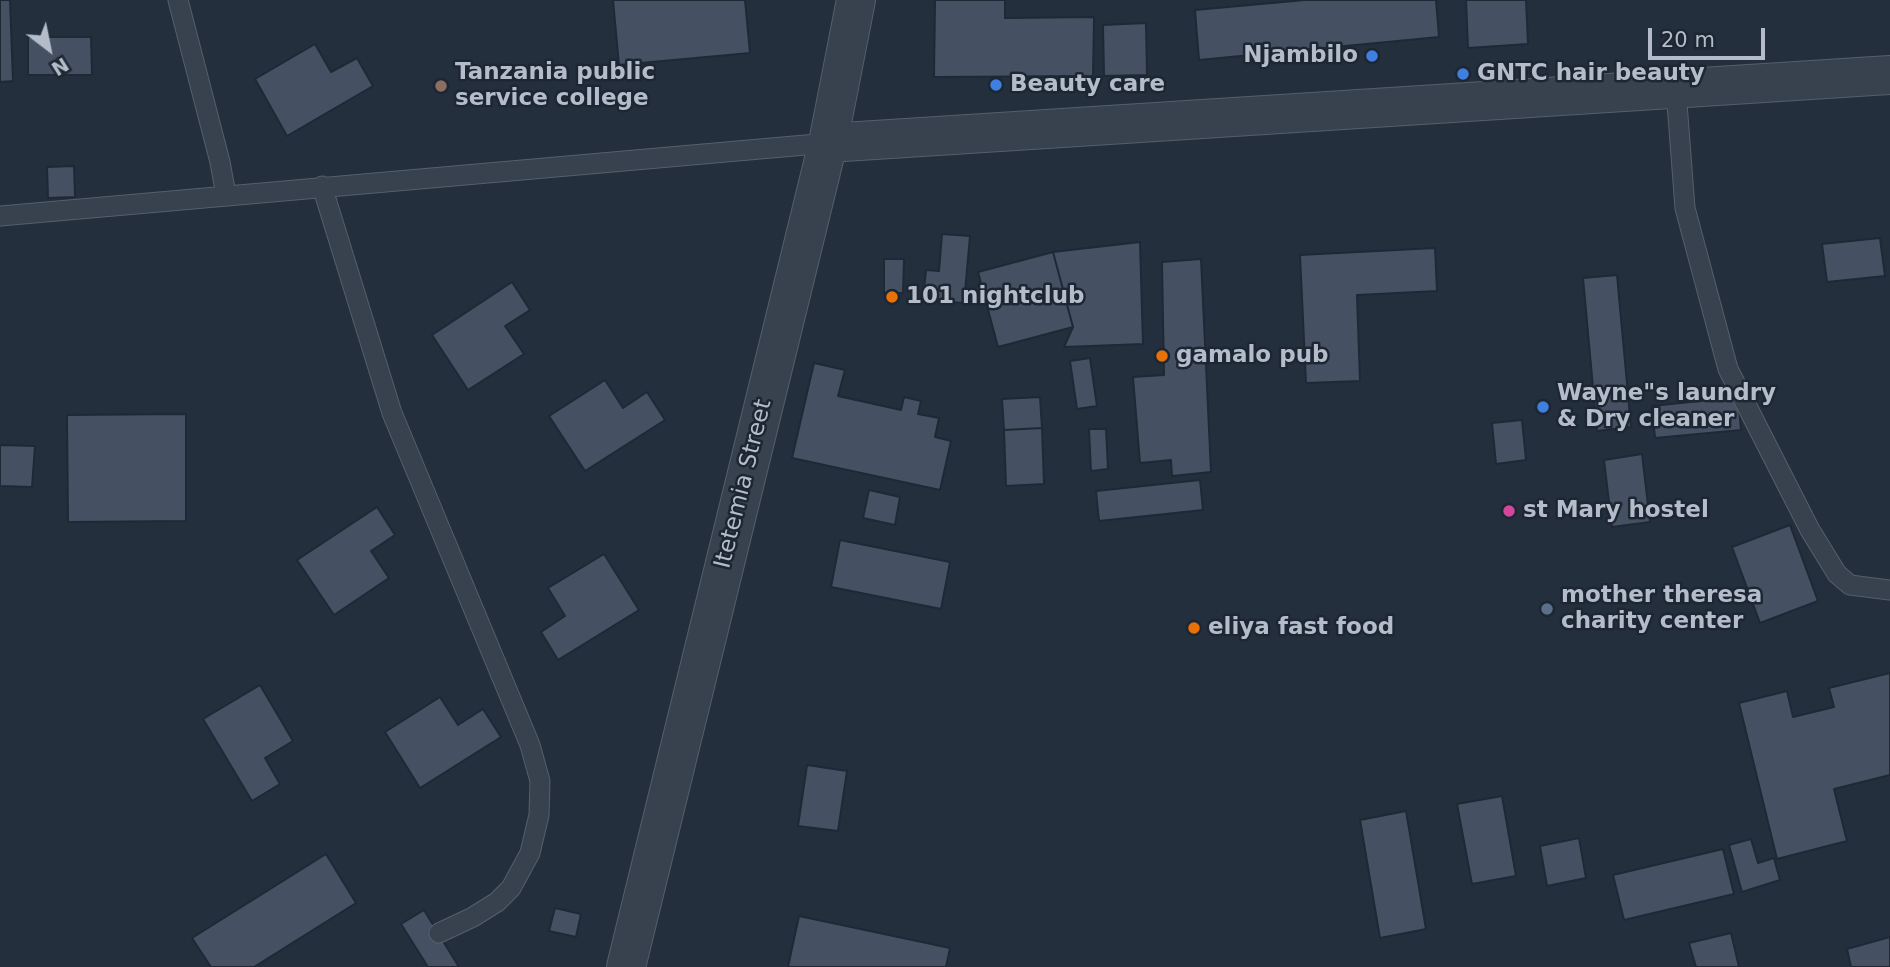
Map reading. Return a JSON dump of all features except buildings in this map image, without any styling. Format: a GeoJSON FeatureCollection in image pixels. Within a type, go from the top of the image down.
{"type":"FeatureCollection","features":[{"type":"Feature","properties":{"kind":"street","name":"Itetemia Street"},"geometry":{"type":"LineString","coordinates":[[626,967],[828,143],[856,0]]}},
{"type":"Feature","properties":{"kind":"street"},"geometry":{"type":"LineString","coordinates":[[828,143],[1890,75]]}},
{"type":"Feature","properties":{"kind":"lane"},"geometry":{"type":"LineString","coordinates":[[178,0],[226,195]]}},
{"type":"Feature","properties":{"kind":"lane"},"geometry":{"type":"LineString","coordinates":[[1676,90],[1685,208],[1728,369],[1810,530],[1837,574],[1850,585],[1890,590]]}},
{"type":"Feature","properties":{"kind":"lane"},"geometry":{"type":"LineString","coordinates":[[0,216],[828,143]]}},
{"type":"Feature","properties":{"kind":"lane"},"geometry":{"type":"LineString","coordinates":[[322,186],[392,413],[530,745],[540,781],[539,815],[530,853],[511,888],[497,902],[439,933]]}},
{"type":"Feature","properties":{"kind":"place","name":"Njambilo"},"geometry":{"type":"Point","coordinates":[1372,56]}},
{"type":"Feature","properties":{"kind":"place","name":"GNTC hair beauty"},"geometry":{"type":"Point","coordinates":[1463,74]}},
{"type":"Feature","properties":{"kind":"place","name":"Beauty care"},"geometry":{"type":"Point","coordinates":[996,85]}},
{"type":"Feature","properties":{"kind":"place","name":"Tanzania public service college"},"geometry":{"type":"Point","coordinates":[441,86]}},
{"type":"Feature","properties":{"kind":"place","name":"101 nightclub"},"geometry":{"type":"Point","coordinates":[892,297]}},
{"type":"Feature","properties":{"kind":"place","name":"gamalo pub"},"geometry":{"type":"Point","coordinates":[1162,356]}},
{"type":"Feature","properties":{"kind":"place","name":"Wayne\"s laundry & Dry cleaner"},"geometry":{"type":"Point","coordinates":[1543,407]}},
{"type":"Feature","properties":{"kind":"place","name":"st Mary hostel"},"geometry":{"type":"Point","coordinates":[1509,511]}},
{"type":"Feature","properties":{"kind":"place","name":"mother theresa charity center"},"geometry":{"type":"Point","coordinates":[1547,609]}},
{"type":"Feature","properties":{"kind":"place","name":"eliya fast food"},"geometry":{"type":"Point","coordinates":[1194,628]}}]}
